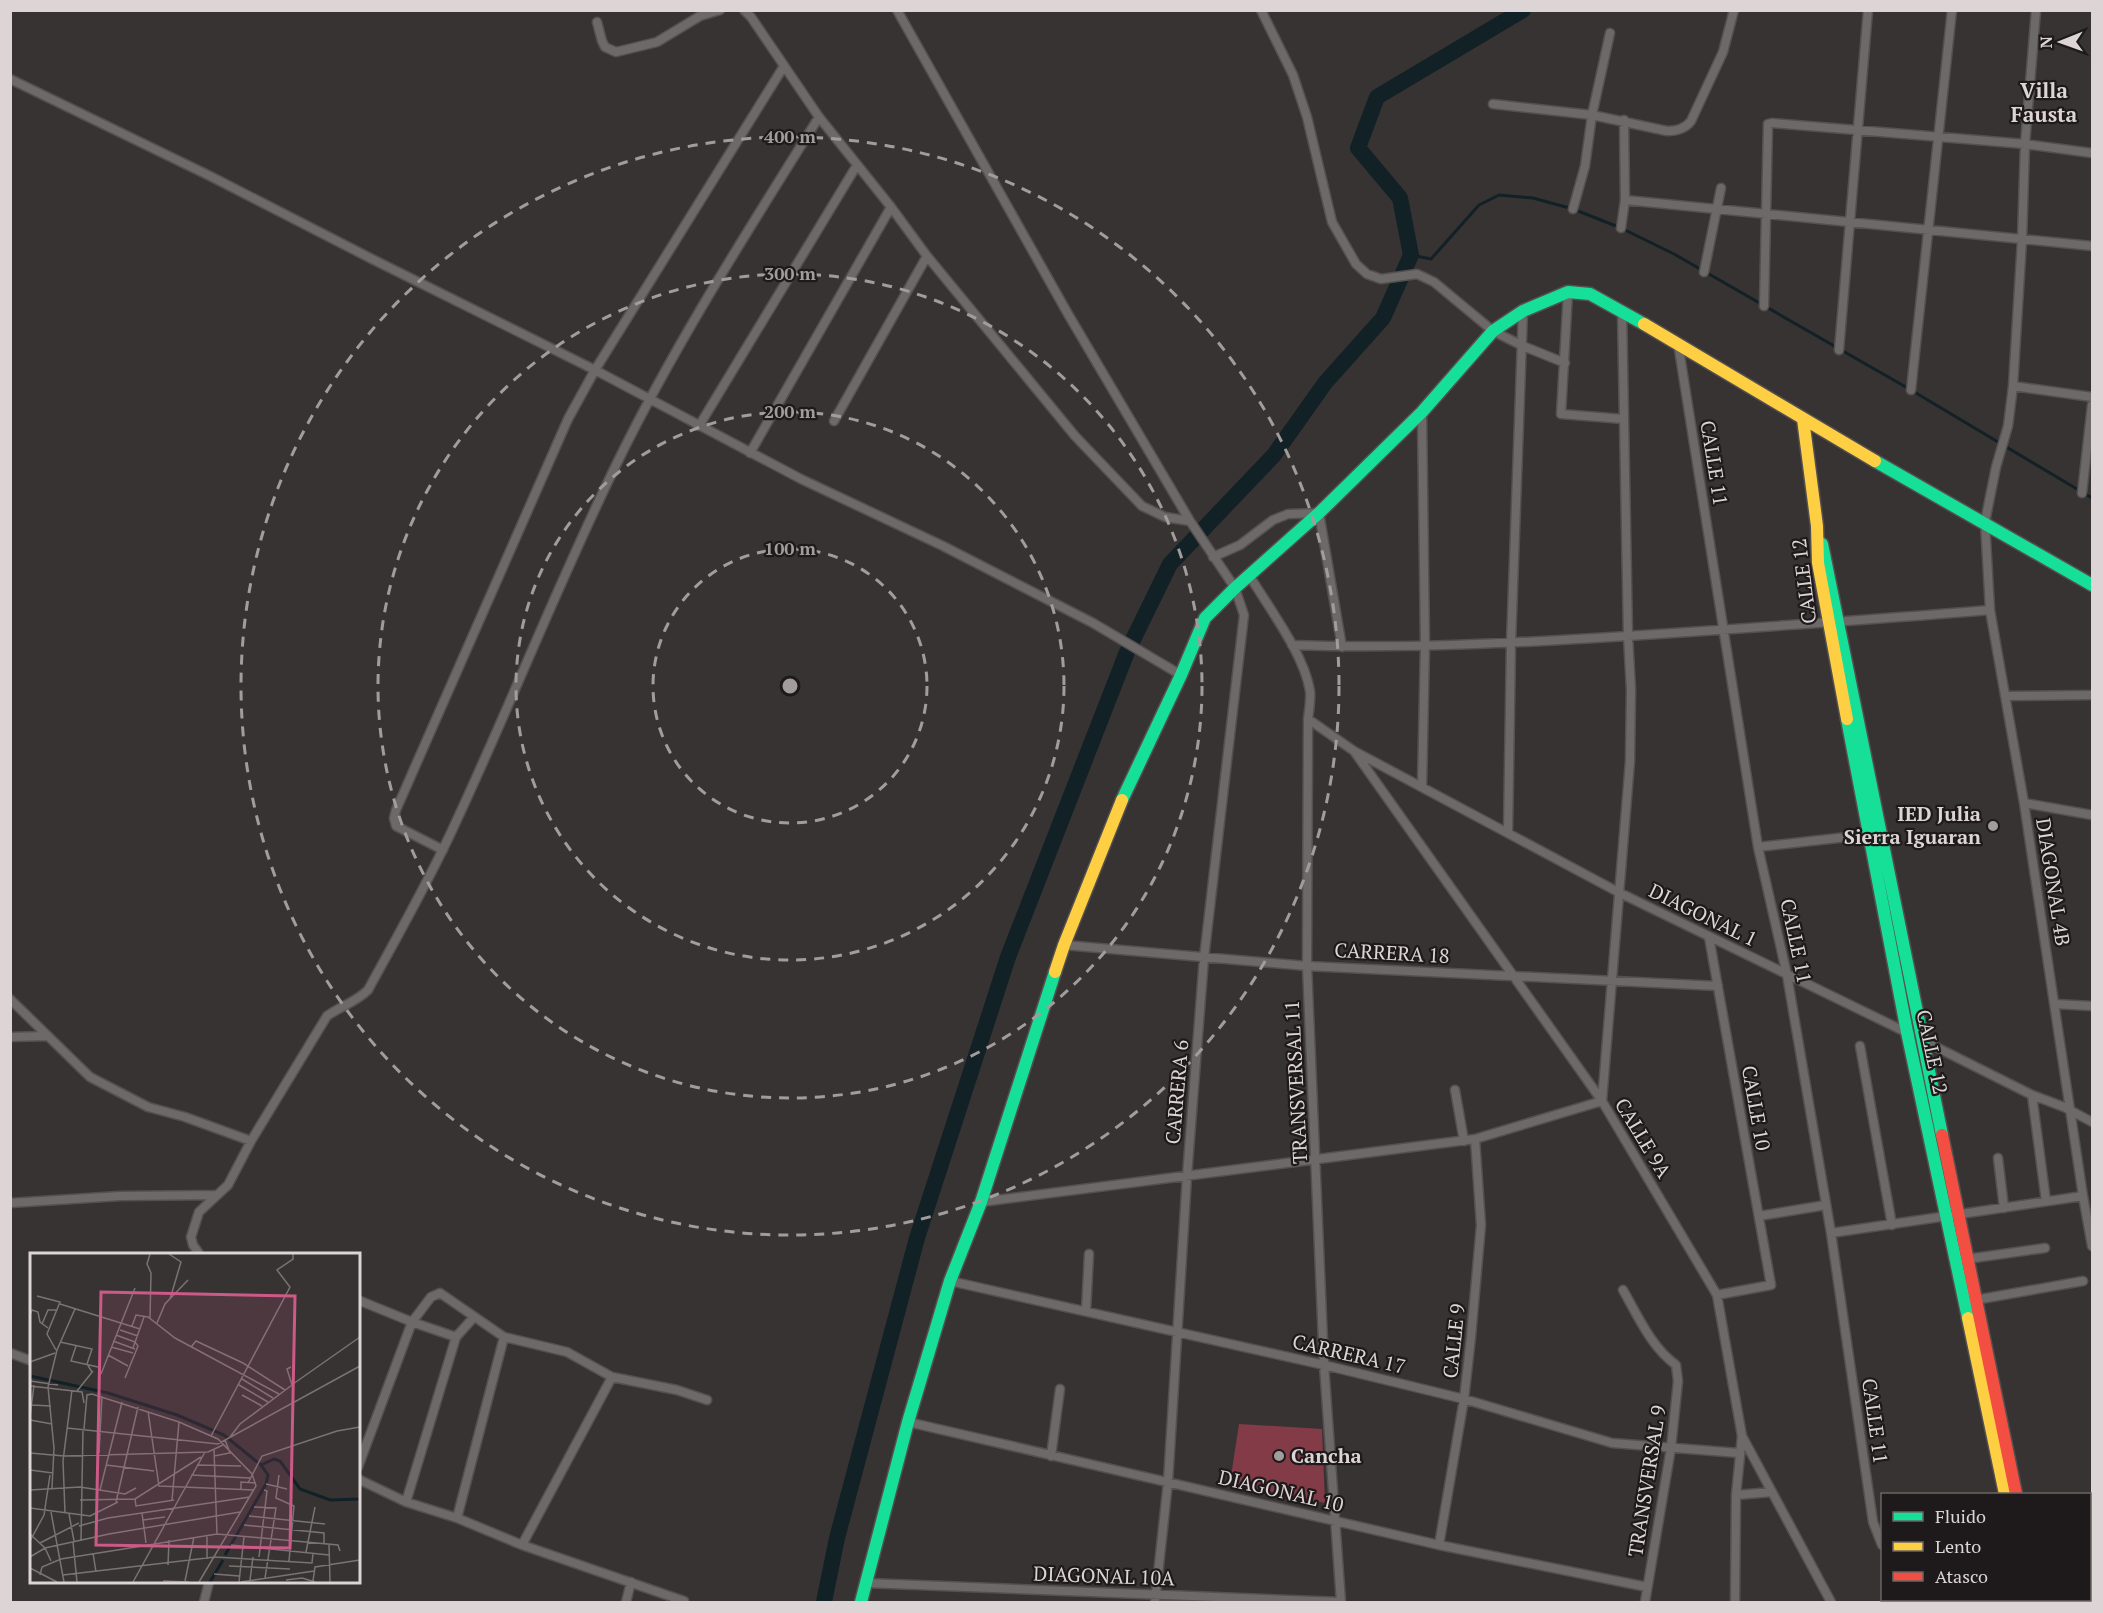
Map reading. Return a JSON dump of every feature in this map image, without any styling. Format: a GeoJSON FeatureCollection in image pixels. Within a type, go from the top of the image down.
{"type":"FeatureCollection","features":[{"type":"Feature","properties":{"kind":"street"},"geometry":{"type":"LineString","coordinates":[[597,22],[605,47],[616,52],[657,42],[699,16],[720,10]]}},
{"type":"Feature","properties":{"kind":"street"},"geometry":{"type":"LineString","coordinates":[[744,10],[819,117],[927,256],[1075,436],[1142,506],[1165,517],[1190,521]]}},
{"type":"Feature","properties":{"kind":"street","name":"CARRERA 6"},"geometry":{"type":"LineString","coordinates":[[897,10],[1068,314],[1190,521],[1235,588],[1244,615],[1204,958],[1187,1176],[1168,1482],[1155,1599]]}},
{"type":"Feature","properties":{"kind":"street"},"geometry":{"type":"LineString","coordinates":[[1261,10],[1293,75],[1307,117],[1332,222],[1356,264],[1367,274],[1381,279],[1417,274],[1434,282],[1493,331],[1565,363]]}},
{"type":"Feature","properties":{"kind":"street"},"geometry":{"type":"LineString","coordinates":[[1493,104],[1592,115],[1667,131],[1679,130],[1687,126],[1723,52],[1734,10]]}},
{"type":"Feature","properties":{"kind":"street"},"geometry":{"type":"LineString","coordinates":[[1839,350],[1868,10]]}},
{"type":"Feature","properties":{"kind":"street"},"geometry":{"type":"LineString","coordinates":[[1911,390],[1952,10]]}},
{"type":"Feature","properties":{"kind":"street","name":"DIAGONAL 4B"},"geometry":{"type":"LineString","coordinates":[[2036,10],[2025,144],[2013,386],[2008,426],[1996,467],[1985,522],[1990,610],[2024,803],[2092,1246]]}},
{"type":"Feature","properties":{"kind":"street"},"geometry":{"type":"LineString","coordinates":[[1573,209],[1586,166],[1592,115],[1610,33]]}},
{"type":"Feature","properties":{"kind":"street"},"geometry":{"type":"LineString","coordinates":[[442,850],[396,826],[394,818],[396,810],[568,419],[595,370],[784,66]]}},
{"type":"Feature","properties":{"kind":"street"},"geometry":{"type":"LineString","coordinates":[[10,79],[210,176],[372,260],[595,370],[801,479],[943,546],[1093,623],[1181,675]]}},
{"type":"Feature","properties":{"kind":"street"},"geometry":{"type":"LineString","coordinates":[[197,1253],[191,1237],[199,1212],[228,1185],[251,1141],[327,1016],[340,1007],[358,1000],[369,990],[417,902],[442,850],[552,601],[618,461],[709,297],[819,117]]}},
{"type":"Feature","properties":{"kind":"street"},"geometry":{"type":"LineString","coordinates":[[1621,228],[1625,200],[1624,120]]}},
{"type":"Feature","properties":{"kind":"street"},"geometry":{"type":"LineString","coordinates":[[1764,306],[1768,124],[2025,144],[2092,153]]}},
{"type":"Feature","properties":{"kind":"street"},"geometry":{"type":"LineString","coordinates":[[699,426],[857,165]]}},
{"type":"Feature","properties":{"kind":"street"},"geometry":{"type":"LineString","coordinates":[[1704,272],[1721,188]]}},
{"type":"Feature","properties":{"kind":"street"},"geometry":{"type":"LineString","coordinates":[[1625,200],[2092,246]]}},
{"type":"Feature","properties":{"kind":"street"},"geometry":{"type":"LineString","coordinates":[[750,453],[891,207]]}},
{"type":"Feature","properties":{"kind":"street"},"geometry":{"type":"LineString","coordinates":[[834,421],[927,256]]}},
{"type":"Feature","properties":{"kind":"street"},"geometry":{"type":"LineString","coordinates":[[1568,292],[1561,414],[1623,419]]}},
{"type":"Feature","properties":{"kind":"street"},"geometry":{"type":"LineString","coordinates":[[861,1602],[908,1422],[950,1281],[981,1202],[1064,945],[1119,806],[1181,675],[1205,618],[1249,575],[1319,513],[1422,412],[1493,331],[1523,311],[1568,292],[1590,294],[1622,310],[1803,419],[2092,585]]}},
{"type":"Feature","properties":{"kind":"street"},"geometry":{"type":"LineString","coordinates":[[981,1202],[1464,1141],[1602,1101],[1630,761],[1631,690],[1622,310]]}},
{"type":"Feature","properties":{"kind":"street"},"geometry":{"type":"LineString","coordinates":[[1508,833],[1511,643],[1523,311]]}},
{"type":"Feature","properties":{"kind":"street","name":"CALLE 11"},"geometry":{"type":"LineString","coordinates":[[1678,343],[1758,848],[1787,975],[1831,1233],[1873,1522],[1881,1542]]}},
{"type":"Feature","properties":{"kind":"street"},"geometry":{"type":"LineString","coordinates":[[2013,386],[2092,397]]}},
{"type":"Feature","properties":{"kind":"street"},"geometry":{"type":"LineString","coordinates":[[2082,493],[2092,405]]}},
{"type":"Feature","properties":{"kind":"street"},"geometry":{"type":"LineString","coordinates":[[1422,412],[1425,645],[1422,787]]}},
{"type":"Feature","properties":{"kind":"street","name":"CALLE 12"},"geometry":{"type":"LineString","coordinates":[[1803,419],[1817,526],[1818,563],[1833,623],[1875,834],[1923,1041],[1952,1215],[2005,1493]]}},
{"type":"Feature","properties":{"kind":"street"},"geometry":{"type":"LineString","coordinates":[[1213,557],[1240,545],[1273,520],[1288,514],[1319,513]]}},
{"type":"Feature","properties":{"kind":"street"},"geometry":{"type":"LineString","coordinates":[[1319,513],[1342,647]]}},
{"type":"Feature","properties":{"kind":"street","name":"TRANSVERSAL 11"},"geometry":{"type":"LineString","coordinates":[[1249,575],[1292,645],[1305,671],[1310,693],[1307,966],[1324,1365],[1341,1602]]}},
{"type":"Feature","properties":{"kind":"street"},"geometry":{"type":"LineString","coordinates":[[1292,645],[1342,647],[1511,643],[1833,623],[1990,610]]}},
{"type":"Feature","properties":{"kind":"street"},"geometry":{"type":"LineString","coordinates":[[2005,696],[2092,695]]}},
{"type":"Feature","properties":{"kind":"street","name":"DIAGONAL 1"},"geometry":{"type":"LineString","coordinates":[[1308,719],[1354,751],[1618,892],[2032,1095],[2070,1110],[2092,1122]]}},
{"type":"Feature","properties":{"kind":"street","name":"CALLE 9A"},"geometry":{"type":"LineString","coordinates":[[1354,751],[1602,1101],[1717,1294],[1742,1436],[1736,1495],[1735,1602]]}},
{"type":"Feature","properties":{"kind":"street"},"geometry":{"type":"LineString","coordinates":[[2024,803],[2092,816]]}},
{"type":"Feature","properties":{"kind":"street"},"geometry":{"type":"LineString","coordinates":[[1758,848],[1875,834]]}},
{"type":"Feature","properties":{"kind":"street","name":"CALLE 12"},"geometry":{"type":"LineString","coordinates":[[1875,834],[1907,1032],[1952,1215],[1967,1259],[1976,1300],[1976,1334],[2016,1493]]}},
{"type":"Feature","properties":{"kind":"street","name":"CALLE 10"},"geometry":{"type":"LineString","coordinates":[[1709,937],[1771,1285],[1717,1294]]}},
{"type":"Feature","properties":{"kind":"street","name":"CARRERA 18"},"geometry":{"type":"LineString","coordinates":[[1064,945],[1307,966],[1718,986]]}},
{"type":"Feature","properties":{"kind":"street"},"geometry":{"type":"LineString","coordinates":[[10,999],[90,1077],[148,1107],[185,1117],[251,1141]]}},
{"type":"Feature","properties":{"kind":"street"},"geometry":{"type":"LineString","coordinates":[[2055,1004],[2092,1006]]}},
{"type":"Feature","properties":{"kind":"street"},"geometry":{"type":"LineString","coordinates":[[10,1037],[47,1036]]}},
{"type":"Feature","properties":{"kind":"street"},"geometry":{"type":"LineString","coordinates":[[1860,1046],[1892,1225]]}},
{"type":"Feature","properties":{"kind":"street"},"geometry":{"type":"LineString","coordinates":[[1455,1090],[1464,1141]]}},
{"type":"Feature","properties":{"kind":"street"},"geometry":{"type":"LineString","coordinates":[[2032,1095],[2046,1201]]}},
{"type":"Feature","properties":{"kind":"street","name":"CALLE 9"},"geometry":{"type":"LineString","coordinates":[[1439,1545],[1464,1400],[1481,1225],[1475,1139]]}},
{"type":"Feature","properties":{"kind":"street"},"geometry":{"type":"LineString","coordinates":[[1998,1158],[2004,1208]]}},
{"type":"Feature","properties":{"kind":"street"},"geometry":{"type":"LineString","coordinates":[[10,1203],[120,1196],[217,1195]]}},
{"type":"Feature","properties":{"kind":"street"},"geometry":{"type":"LineString","coordinates":[[1831,1233],[2083,1196]]}},
{"type":"Feature","properties":{"kind":"street"},"geometry":{"type":"LineString","coordinates":[[1759,1216],[1826,1205]]}},
{"type":"Feature","properties":{"kind":"street"},"geometry":{"type":"LineString","coordinates":[[1967,1259],[2045,1248]]}},
{"type":"Feature","properties":{"kind":"street"},"geometry":{"type":"LineString","coordinates":[[1086,1311],[1089,1254]]}},
{"type":"Feature","properties":{"kind":"street","name":"CARRERA 17"},"geometry":{"type":"LineString","coordinates":[[950,1281],[1324,1365],[1464,1400],[1612,1443],[1739,1453]]}},
{"type":"Feature","properties":{"kind":"street"},"geometry":{"type":"LineString","coordinates":[[1976,1300],[2083,1281]]}},
{"type":"Feature","properties":{"kind":"street","name":"TRANSVERSAL 9"},"geometry":{"type":"LineString","coordinates":[[1623,1290],[1656,1347],[1676,1365],[1678,1381],[1671,1448],[1645,1602]]}},
{"type":"Feature","properties":{"kind":"street"},"geometry":{"type":"LineString","coordinates":[[360,1462],[412,1322],[431,1297],[440,1293],[504,1337],[567,1352],[612,1377],[677,1390],[707,1400]]}},
{"type":"Feature","properties":{"kind":"street"},"geometry":{"type":"LineString","coordinates":[[360,1301],[456,1337]]}},
{"type":"Feature","properties":{"kind":"street"},"geometry":{"type":"LineString","coordinates":[[406,1502],[456,1337],[474,1317]]}},
{"type":"Feature","properties":{"kind":"street"},"geometry":{"type":"LineString","coordinates":[[457,1518],[504,1337]]}},
{"type":"Feature","properties":{"kind":"street"},"geometry":{"type":"LineString","coordinates":[[10,1353],[30,1360]]}},
{"type":"Feature","properties":{"kind":"street"},"geometry":{"type":"LineString","coordinates":[[522,1545],[612,1377]]}},
{"type":"Feature","properties":{"kind":"street"},"geometry":{"type":"LineString","coordinates":[[1051,1456],[1060,1389]]}},
{"type":"Feature","properties":{"kind":"street","name":"DIAGONAL 10"},"geometry":{"type":"LineString","coordinates":[[908,1422],[1439,1545],[1647,1587]]}},
{"type":"Feature","properties":{"kind":"street"},"geometry":{"type":"LineString","coordinates":[[1742,1436],[1831,1602]]}},
{"type":"Feature","properties":{"kind":"street"},"geometry":{"type":"LineString","coordinates":[[360,1480],[406,1502],[457,1518],[522,1545],[684,1601]]}},
{"type":"Feature","properties":{"kind":"street"},"geometry":{"type":"LineString","coordinates":[[1736,1495],[1772,1492]]}},
{"type":"Feature","properties":{"kind":"street"},"geometry":{"type":"LineString","coordinates":[[626,1602],[631,1582]]}},
{"type":"Feature","properties":{"kind":"street"},"geometry":{"type":"LineString","coordinates":[[204,1602],[209,1583]]}},
{"type":"Feature","properties":{"kind":"street","name":"DIAGONAL 10A"},"geometry":{"type":"LineString","coordinates":[[866,1583],[1155,1599],[1341,1602]]}},
{"type":"Feature","properties":{"kind":"shaded area","name":"Cancha"},"geometry":{"type":"Polygon","coordinates":[[[1239,1424],[1322,1429],[1325,1503],[1230,1483],[1239,1424]]]}},
{"type":"Feature","properties":{"kind":"waterway"},"geometry":{"type":"LineString","coordinates":[[824,1602],[837,1538],[917,1238],[1008,957],[1127,652],[1170,564],[1274,455],[1325,383],[1383,318],[1411,255],[1400,198],[1358,148],[1377,97],[1523,10]]}},
{"type":"Feature","properties":{"kind":"waterway"},"geometry":{"type":"LineString","coordinates":[[1411,255],[1431,259],[1479,205],[1499,195],[1533,198],[1573,209],[1621,228],[1674,254],[1911,390],[2092,498]]}},
{"type":"Feature","properties":{"kind":"traffic: fast"},"geometry":{"type":"LineString","coordinates":[[1122,800],[1181,675],[1205,618],[1319,513],[1422,412],[1493,331],[1523,311],[1568,292],[1590,294],[1644,324]]}},
{"type":"Feature","properties":{"kind":"traffic: fast"},"geometry":{"type":"LineString","coordinates":[[1875,461],[2092,585]]}},
{"type":"Feature","properties":{"kind":"traffic: fast"},"geometry":{"type":"LineString","coordinates":[[1822,544],[1942,1135]]}},
{"type":"Feature","properties":{"kind":"traffic: fast"},"geometry":{"type":"LineString","coordinates":[[1847,719],[1907,1032],[1968,1318]]}},
{"type":"Feature","properties":{"kind":"traffic: fast"},"geometry":{"type":"LineString","coordinates":[[861,1602],[908,1422],[950,1281],[981,1202],[1055,972]]}},
{"type":"Feature","properties":{"kind":"traffic: slow"},"geometry":{"type":"LineString","coordinates":[[1644,324],[1875,461]]}},
{"type":"Feature","properties":{"kind":"traffic: slow"},"geometry":{"type":"LineString","coordinates":[[1803,419],[1817,526],[1818,563],[1847,719]]}},
{"type":"Feature","properties":{"kind":"traffic: slow"},"geometry":{"type":"LineString","coordinates":[[1055,972],[1122,800]]}},
{"type":"Feature","properties":{"kind":"traffic: slow"},"geometry":{"type":"LineString","coordinates":[[1968,1318],[2005,1493]]}},
{"type":"Feature","properties":{"kind":"traffic: jam"},"geometry":{"type":"LineString","coordinates":[[1942,1135],[2016,1493]]}},
{"type":"Feature","properties":{"kind":"place","name":"IED Julia Sierra Iguaran"},"geometry":{"type":"Point","coordinates":[1993,826]}},
{"type":"Feature","properties":{"kind":"place","name":"Cancha"},"geometry":{"type":"Point","coordinates":[1279,1456]}},
{"type":"Feature","properties":{"kind":"district","name":"Villa Fausta"},"geometry":{"type":"Point","coordinates":[2044,103]}}]}
